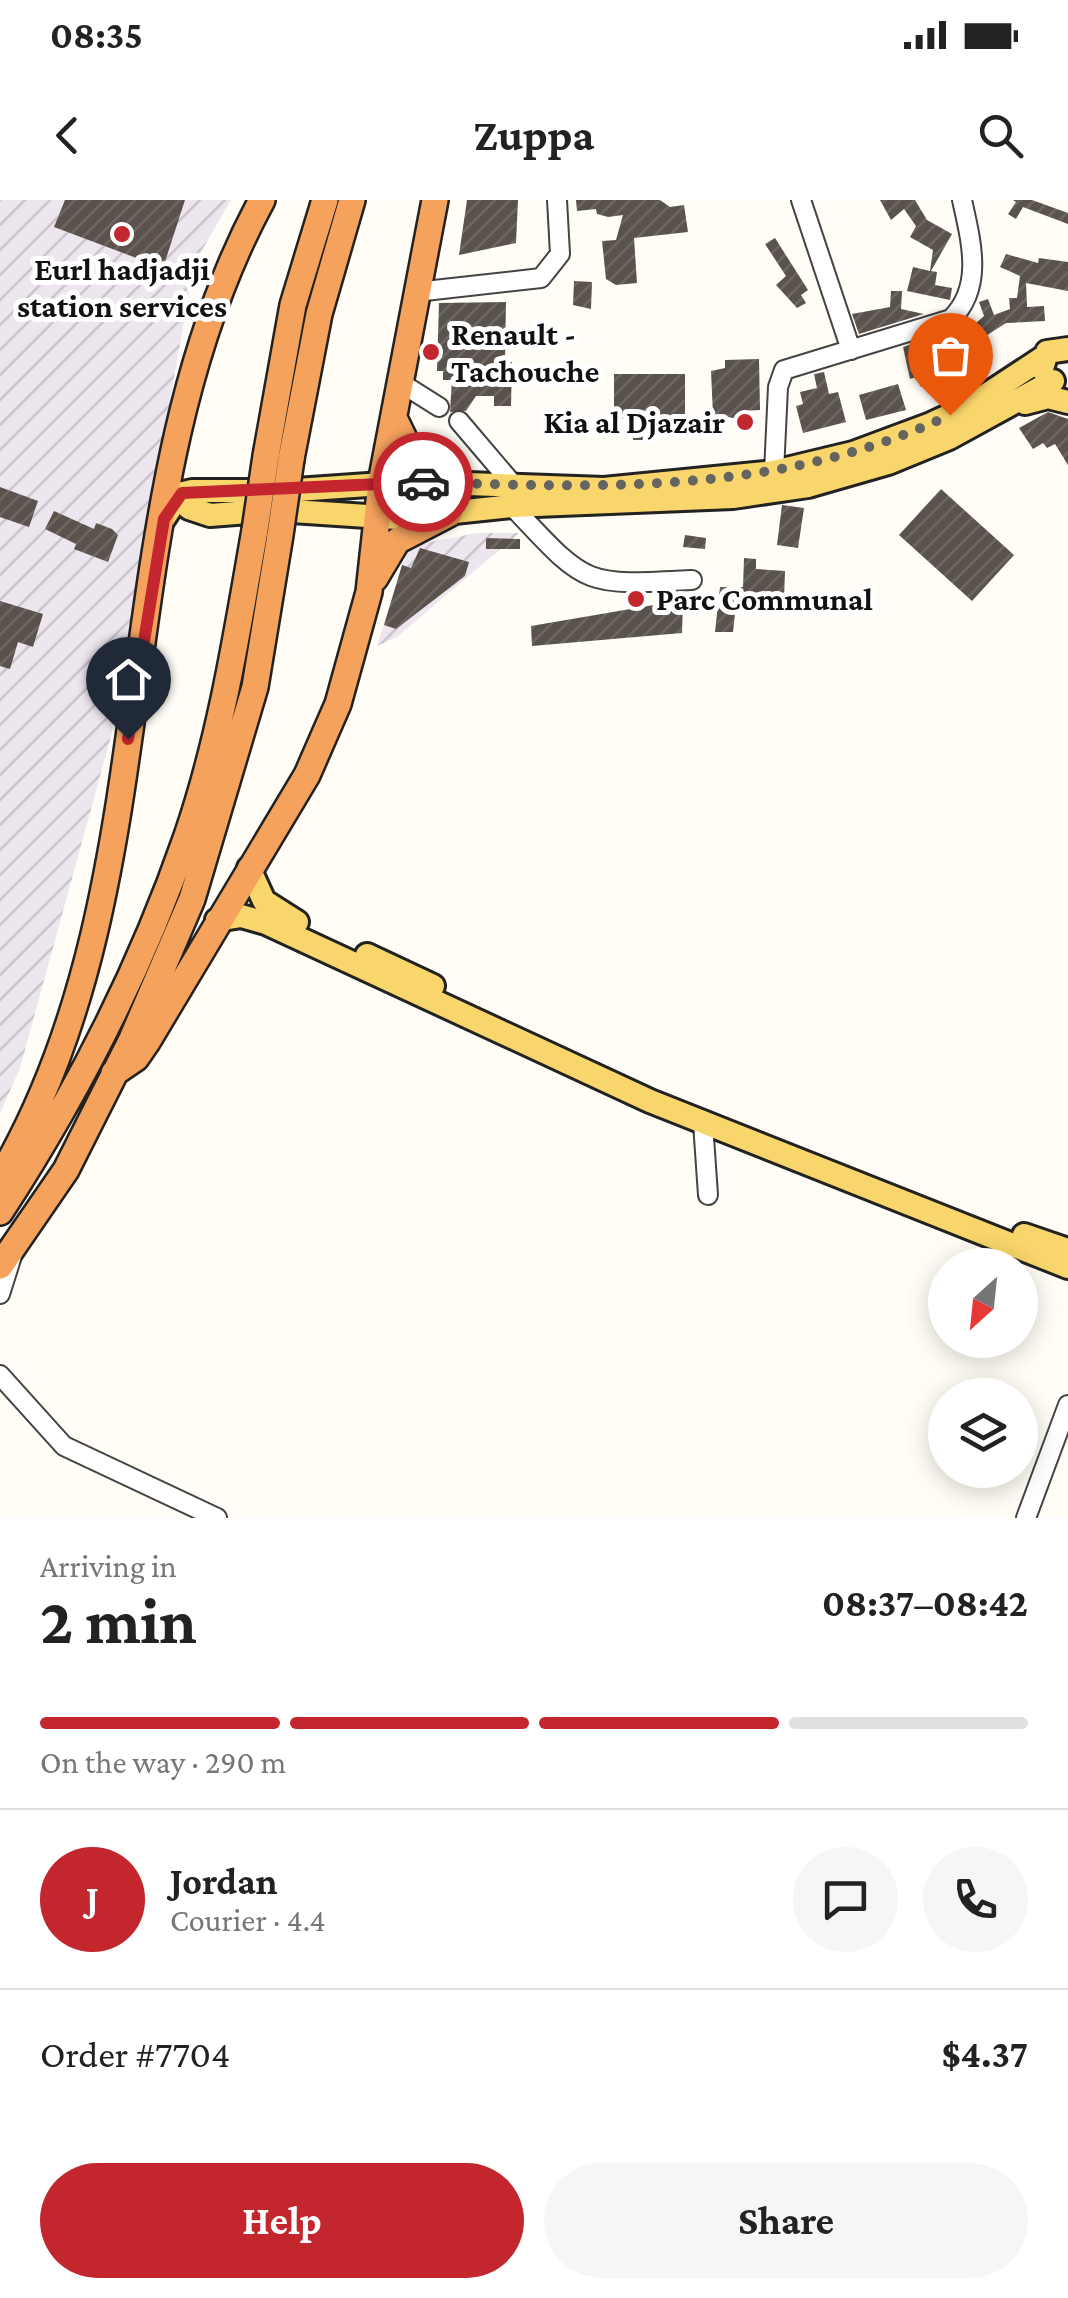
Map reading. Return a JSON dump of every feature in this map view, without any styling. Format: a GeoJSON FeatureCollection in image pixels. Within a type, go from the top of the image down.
{"type":"FeatureCollection","features":[{"type":"Feature","properties":{"kind":"highway"},"geometry":{"type":"LineString","coordinates":[[0,1178],[43,1090],[78,993],[110,850],[164,519],[174,491],[198,357],[262,200]]}},
{"type":"Feature","properties":{"kind":"highway"},"geometry":{"type":"LineString","coordinates":[[7,1257],[66,1170],[114,1073],[178,935],[222,806],[255,687],[294,305],[325,200]]}},
{"type":"Feature","properties":{"kind":"highway"},"geometry":{"type":"LineString","coordinates":[[278,457],[352,200]]}},
{"type":"Feature","properties":{"kind":"highway"},"geometry":{"type":"LineString","coordinates":[[114,1073],[141,1052],[323,742],[369,592],[381,483],[435,200]]}},
{"type":"Feature","properties":{"kind":"highway"},"geometry":{"type":"LineString","coordinates":[[394,418],[413,458],[443,483]]}},
{"type":"Feature","properties":{"kind":"highway"},"geometry":{"type":"LineString","coordinates":[[369,592],[397,542],[449,514]]}},
{"type":"Feature","properties":{"kind":"highway"},"geometry":{"type":"LineString","coordinates":[[0,1212],[84,1070],[157,916],[188,834],[268,533]]}},
{"type":"Feature","properties":{"kind":"main road"},"geometry":{"type":"LineString","coordinates":[[174,491],[205,515],[277,510],[376,516],[449,514],[514,497],[774,472],[840,457],[932,424],[968,406],[1059,348]]}},
{"type":"Feature","properties":{"kind":"main road"},"geometry":{"type":"LineString","coordinates":[[1059,348],[1044,374],[1063,388]]}},
{"type":"Feature","properties":{"kind":"main road"},"geometry":{"type":"LineString","coordinates":[[174,491],[282,492],[381,483],[443,483],[514,497],[715,498],[808,486],[888,464],[1003,410],[1063,388]]}},
{"type":"Feature","properties":{"kind":"main road"},"geometry":{"type":"LineString","coordinates":[[249,868],[258,892],[282,914],[705,1117],[1068,1250]]}},
{"type":"Feature","properties":{"kind":"main road"},"geometry":{"type":"LineString","coordinates":[[217,920],[240,916],[266,923],[705,1117],[1068,1268]]}},
{"type":"Feature","properties":{"kind":"street"},"geometry":{"type":"LineString","coordinates":[[416,292],[521,284],[541,278],[560,254],[557,200]]}},
{"type":"Feature","properties":{"kind":"street"},"geometry":{"type":"LineString","coordinates":[[802,200],[852,350]]}},
{"type":"Feature","properties":{"kind":"street"},"geometry":{"type":"LineString","coordinates":[[774,472],[781,375],[951,320],[961,310],[970,294],[972,274],[962,200]]}},
{"type":"Feature","properties":{"kind":"street"},"geometry":{"type":"LineString","coordinates":[[401,382],[440,407]]}},
{"type":"Feature","properties":{"kind":"street"},"geometry":{"type":"LineString","coordinates":[[459,422],[566,562],[588,578],[614,584],[692,580]]}},
{"type":"Feature","properties":{"kind":"street"},"geometry":{"type":"LineString","coordinates":[[705,1117],[708,1195]]}},
{"type":"Feature","properties":{"kind":"street"},"geometry":{"type":"LineString","coordinates":[[0,1294],[7,1257]]}},
{"type":"Feature","properties":{"kind":"street"},"geometry":{"type":"LineString","coordinates":[[0,1375],[64,1446],[217,1518]]}},
{"type":"Feature","properties":{"kind":"street"},"geometry":{"type":"LineString","coordinates":[[1026,1518],[1068,1405]]}},
{"type":"Feature","properties":{"kind":"shaded area"},"geometry":{"type":"Polygon","coordinates":[[[0,200],[231,200],[194,264],[111,736],[20,1068],[0,1113],[0,200]]]}},
{"type":"Feature","properties":{"kind":"shaded area"},"geometry":{"type":"Polygon","coordinates":[[[477,533],[519,533],[397,637],[377,646],[409,546],[477,533]]]}},
{"type":"Feature","properties":{"kind":"building","name":"Eurl hadjadji station services"},"geometry":{"type":"Polygon","coordinates":[[[65,200],[185,200],[163,268],[54,227],[65,200]]]}},
{"type":"Feature","properties":{"kind":"building"},"geometry":{"type":"Polygon","coordinates":[[[467,200],[518,200],[516,243],[459,255],[467,200]]]}},
{"type":"Feature","properties":{"kind":"building"},"geometry":{"type":"Polygon","coordinates":[[[576,200],[660,200],[670,207],[684,205],[688,232],[634,238],[637,283],[616,285],[606,279],[602,241],[616,240],[623,215],[608,217],[597,214],[596,209],[577,211],[576,200]]]}},
{"type":"Feature","properties":{"kind":"building"},"geometry":{"type":"Polygon","coordinates":[[[880,200],[915,200],[927,220],[952,234],[931,271],[937,272],[935,285],[952,288],[950,300],[907,291],[913,267],[930,271],[933,250],[910,237],[916,226],[904,209],[891,220],[880,200]]]}},
{"type":"Feature","properties":{"kind":"building"},"geometry":{"type":"Polygon","coordinates":[[[1013,200],[1032,200],[1068,213],[1068,224],[1023,207],[1016,219],[1008,214],[1016,202],[1013,200]]]}},
{"type":"Feature","properties":{"kind":"building"},"geometry":{"type":"Polygon","coordinates":[[[775,238],[808,290],[801,295],[806,303],[797,308],[776,285],[786,276],[765,244],[775,238]]]}},
{"type":"Feature","properties":{"kind":"building"},"geometry":{"type":"Polygon","coordinates":[[[1006,254],[1038,263],[1039,258],[1068,262],[1068,291],[1026,283],[1027,307],[1044,306],[1045,321],[1006,323],[978,341],[968,330],[984,316],[979,302],[988,299],[994,315],[1010,309],[1009,298],[1017,298],[1020,276],[1000,267],[1006,254]]]}},
{"type":"Feature","properties":{"kind":"building"},"geometry":{"type":"Polygon","coordinates":[[[574,281],[592,282],[591,309],[573,305],[574,281]]]}},
{"type":"Feature","properties":{"kind":"building"},"geometry":{"type":"Polygon","coordinates":[[[891,291],[902,291],[901,309],[924,314],[859,334],[852,314],[890,307],[891,291]]]}},
{"type":"Feature","properties":{"kind":"building"},"geometry":{"type":"Polygon","coordinates":[[[506,302],[505,362],[512,362],[511,406],[494,406],[494,396],[476,396],[466,411],[450,412],[452,380],[443,380],[443,371],[437,371],[439,303],[506,302]]]}},
{"type":"Feature","properties":{"kind":"building"},"geometry":{"type":"Polygon","coordinates":[[[924,340],[957,360],[921,387],[916,377],[910,379],[903,347],[924,340]]]}},
{"type":"Feature","properties":{"kind":"building"},"geometry":{"type":"Polygon","coordinates":[[[759,359],[760,410],[741,411],[741,419],[713,415],[711,371],[725,368],[725,360],[759,359]]]}},
{"type":"Feature","properties":{"kind":"building"},"geometry":{"type":"Polygon","coordinates":[[[824,372],[829,394],[838,392],[846,422],[803,433],[796,406],[803,404],[800,392],[817,388],[814,374],[824,372]]]}},
{"type":"Feature","properties":{"kind":"building"},"geometry":{"type":"Polygon","coordinates":[[[614,374],[685,374],[685,419],[644,419],[645,440],[633,440],[632,419],[614,419],[614,374]]]}},
{"type":"Feature","properties":{"kind":"building"},"geometry":{"type":"Polygon","coordinates":[[[898,384],[906,410],[866,420],[859,395],[898,384]]]}},
{"type":"Feature","properties":{"kind":"building"},"geometry":{"type":"Polygon","coordinates":[[[1048,412],[1068,419],[1068,465],[1055,444],[1047,448],[1043,443],[1033,449],[1019,428],[1048,412]]]}},
{"type":"Feature","properties":{"kind":"building"},"geometry":{"type":"Polygon","coordinates":[[[0,487],[38,501],[29,527],[0,517],[0,487]]]}},
{"type":"Feature","properties":{"kind":"building"},"geometry":{"type":"Polygon","coordinates":[[[941,489],[1014,555],[972,601],[899,535],[941,489]]]}},
{"type":"Feature","properties":{"kind":"building"},"geometry":{"type":"Polygon","coordinates":[[[782,505],[804,508],[798,548],[777,545],[782,505]]]}},
{"type":"Feature","properties":{"kind":"building"},"geometry":{"type":"Polygon","coordinates":[[[54,511],[94,529],[96,523],[112,529],[118,535],[108,562],[74,549],[76,544],[45,529],[54,511]]]}},
{"type":"Feature","properties":{"kind":"building"},"geometry":{"type":"Polygon","coordinates":[[[685,535],[706,538],[705,549],[683,547],[685,535]]]}},
{"type":"Feature","properties":{"kind":"building"},"geometry":{"type":"Polygon","coordinates":[[[486,538],[520,539],[520,549],[486,549],[486,538]]]}},
{"type":"Feature","properties":{"kind":"building"},"geometry":{"type":"Polygon","coordinates":[[[420,548],[469,562],[465,576],[396,629],[384,625],[402,565],[411,568],[420,548]]]}},
{"type":"Feature","properties":{"kind":"building"},"geometry":{"type":"Polygon","coordinates":[[[744,558],[756,559],[756,569],[785,571],[784,599],[737,596],[733,632],[715,632],[720,587],[743,587],[744,558]]]}},
{"type":"Feature","properties":{"kind":"building"},"geometry":{"type":"Polygon","coordinates":[[[683,600],[682,633],[532,646],[531,626],[683,600]]]}},
{"type":"Feature","properties":{"kind":"building"},"geometry":{"type":"Polygon","coordinates":[[[0,601],[43,614],[33,647],[18,642],[10,669],[0,666],[0,601]]]}},
{"type":"Feature","properties":{"kind":"way so far"},"geometry":{"type":"LineString","coordinates":[[423,482],[604,489],[706,482],[814,465],[899,437],[950,415]]}},
{"type":"Feature","properties":{"kind":"place","name":"Eurl hadjadji station services"},"geometry":{"type":"Point","coordinates":[122,234]}},
{"type":"Feature","properties":{"kind":"place","name":"Renault - Tachouche"},"geometry":{"type":"Point","coordinates":[431,352]}},
{"type":"Feature","properties":{"kind":"place","name":"Kia al Djazair"},"geometry":{"type":"Point","coordinates":[745,422]}},
{"type":"Feature","properties":{"kind":"place","name":"Parc Communal"},"geometry":{"type":"Point","coordinates":[636,599]}},
{"type":"Feature","properties":{"kind":"route"},"geometry":{"type":"LineString","coordinates":[[128,739],[164,519],[182,493],[282,492],[423,482]]}}]}
